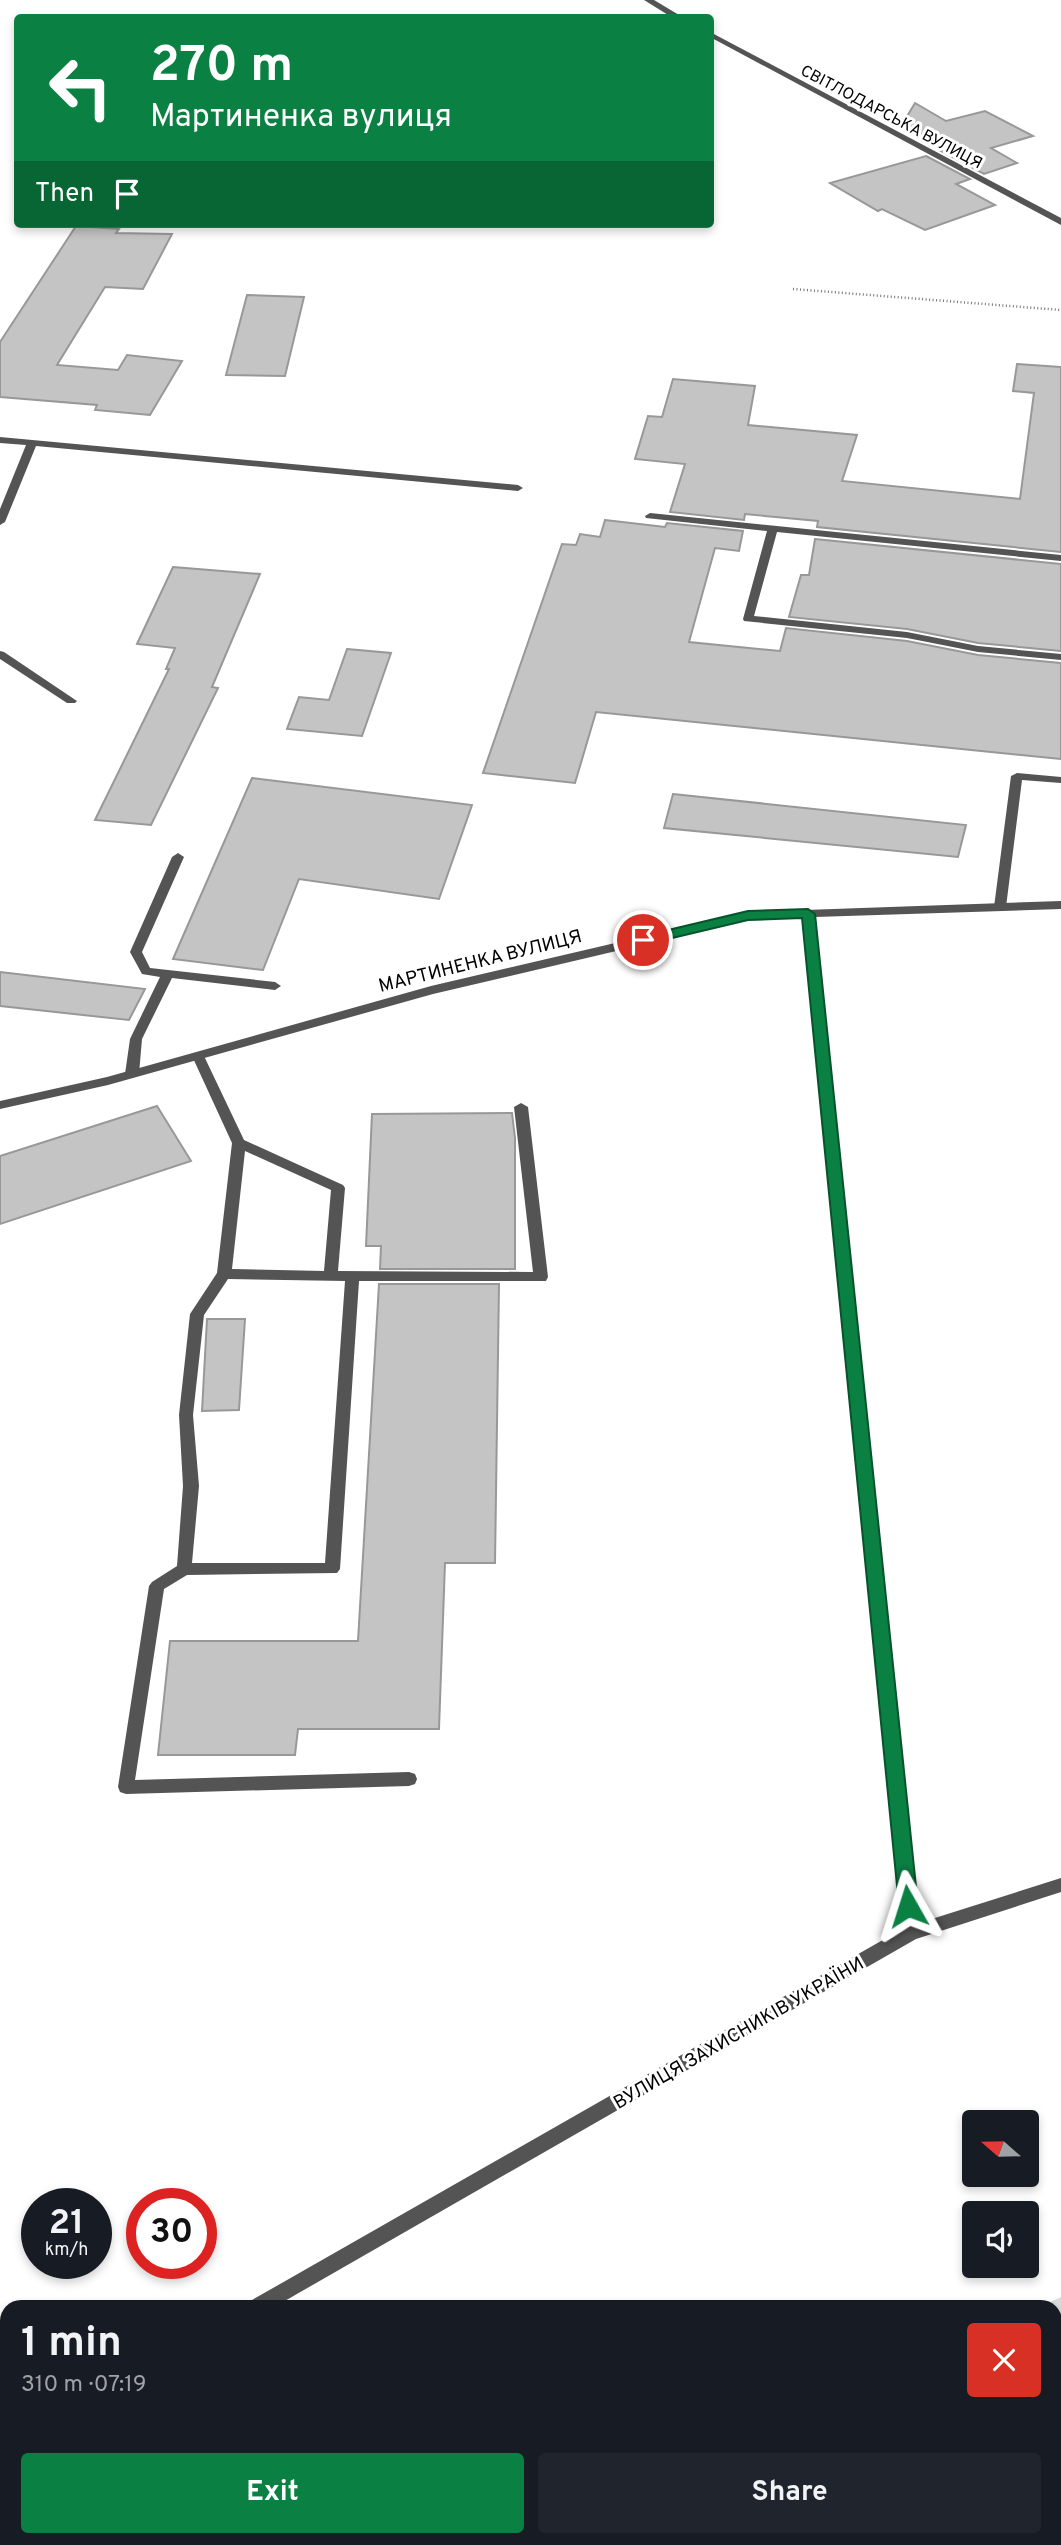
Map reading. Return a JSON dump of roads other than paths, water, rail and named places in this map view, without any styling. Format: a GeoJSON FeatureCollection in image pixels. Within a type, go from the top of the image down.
{"type":"FeatureCollection","features":[{"type":"Feature","properties":{"kind":"street"},"geometry":{"type":"LineString","coordinates":[[648,0],[673,14]]}},
{"type":"Feature","properties":{"kind":"street","name":"СВІТЛОДАРСЬКА ВУЛИЦЯ"},"geometry":{"type":"LineString","coordinates":[[714,36],[1061,222]]}},
{"type":"Feature","properties":{"kind":"street"},"geometry":{"type":"LineString","coordinates":[[0,440],[518,488]]}},
{"type":"Feature","properties":{"kind":"street"},"geometry":{"type":"LineString","coordinates":[[0,522],[32,443]]}},
{"type":"Feature","properties":{"kind":"street"},"geometry":{"type":"LineString","coordinates":[[650,516],[1061,558]]}},
{"type":"Feature","properties":{"kind":"street"},"geometry":{"type":"LineString","coordinates":[[773,528],[748,619],[907,635],[978,649],[1061,657]]}},
{"type":"Feature","properties":{"kind":"street"},"geometry":{"type":"LineString","coordinates":[[0,654],[71,701]]}},
{"type":"Feature","properties":{"kind":"street"},"geometry":{"type":"LineString","coordinates":[[1000,907],[1017,776],[1061,780]]}},
{"type":"Feature","properties":{"kind":"street"},"geometry":{"type":"LineString","coordinates":[[178,858],[136,952],[146,971],[275,986]]}},
{"type":"Feature","properties":{"kind":"street","name":"МАРТИНЕНКА ВУЛИЦЯ"},"geometry":{"type":"LineString","coordinates":[[0,1105],[132,1074],[431,990],[748,916],[1061,905]]}},
{"type":"Feature","properties":{"kind":"street"},"geometry":{"type":"LineString","coordinates":[[808,914],[911,1933]]}},
{"type":"Feature","properties":{"kind":"street"},"geometry":{"type":"LineString","coordinates":[[132,1074],[136,1039],[168,974]]}},
{"type":"Feature","properties":{"kind":"street"},"geometry":{"type":"LineString","coordinates":[[184,1569],[191,1486],[186,1415],[197,1314],[225,1274],[239,1143],[198,1056]]}},
{"type":"Feature","properties":{"kind":"street"},"geometry":{"type":"LineString","coordinates":[[225,1274],[541,1277],[521,1107]]}},
{"type":"Feature","properties":{"kind":"street"},"geometry":{"type":"LineString","coordinates":[[239,1143],[338,1188],[331,1275]]}},
{"type":"Feature","properties":{"kind":"street"},"geometry":{"type":"LineString","coordinates":[[352,1276],[332,1570],[184,1569],[157,1586],[127,1787],[409,1780]]}},
{"type":"Feature","properties":{"kind":"street","name":"ВУЛИЦЯ ЗАХИСНИКІВ УКРАЇНИ"},"geometry":{"type":"LineString","coordinates":[[269,2300],[911,1933],[1061,1885]]}}]}
